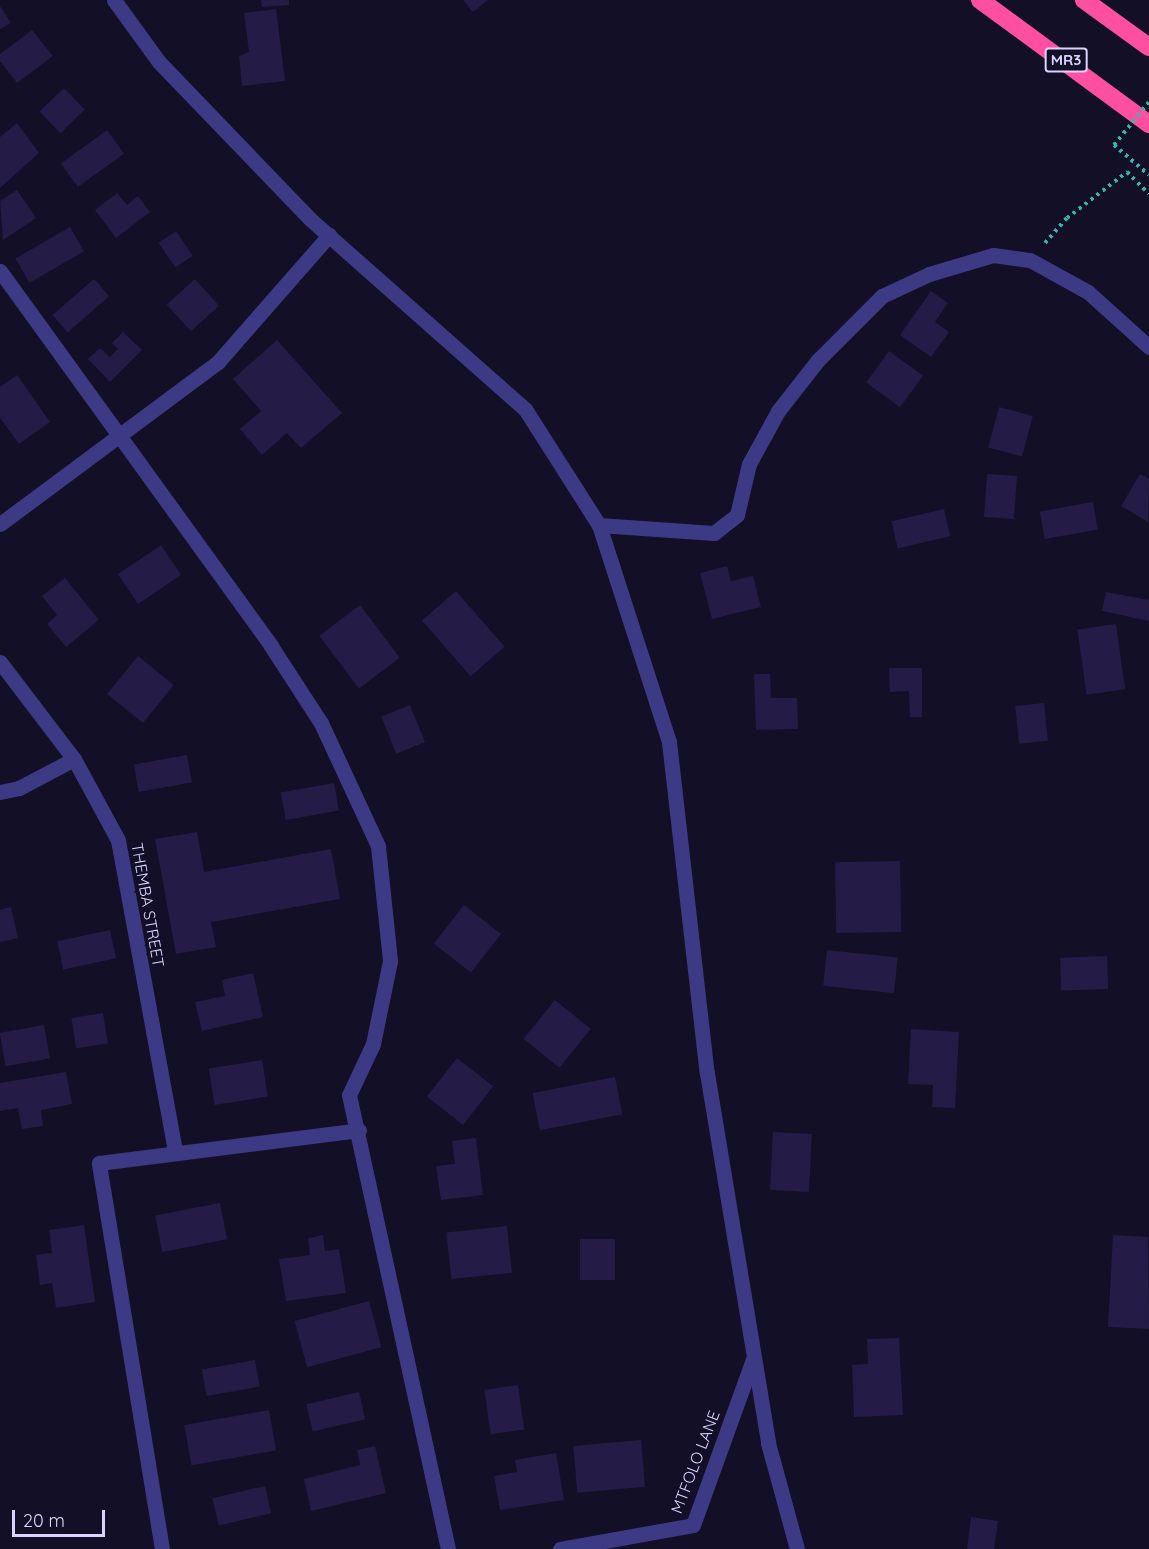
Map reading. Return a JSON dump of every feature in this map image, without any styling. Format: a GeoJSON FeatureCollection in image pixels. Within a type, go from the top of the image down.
{"type":"FeatureCollection","features":[{"type":"Feature","properties":{"kind":"highway"},"geometry":{"type":"LineString","coordinates":[[967,0],[1045,44]]}},
{"type":"Feature","properties":{"kind":"highway","name":"MR3"},"geometry":{"type":"LineString","coordinates":[[980,0],[1045,44],[1149,124]]}},
{"type":"Feature","properties":{"kind":"highway"},"geometry":{"type":"LineString","coordinates":[[1084,0],[1149,47]]}},
{"type":"Feature","properties":{"kind":"street"},"geometry":{"type":"LineString","coordinates":[[114,0],[159,62],[329,235],[525,409],[599,525],[669,742],[707,1073],[768,1443],[797,1549]]}},
{"type":"Feature","properties":{"kind":"street"},"geometry":{"type":"LineString","coordinates":[[0,524],[218,362],[329,235]]}},
{"type":"Feature","properties":{"kind":"street"},"geometry":{"type":"LineString","coordinates":[[599,525],[714,533],[737,514],[749,464],[778,411],[818,360],[882,296],[929,274],[993,255],[1030,260],[1088,292],[1149,347]]}},
{"type":"Feature","properties":{"kind":"street"},"geometry":{"type":"LineString","coordinates":[[0,271],[271,646],[321,723],[378,846],[390,961],[373,1044],[349,1095],[359,1130],[448,1549]]}},
{"type":"Feature","properties":{"kind":"street","name":"THEMBA STREET"},"geometry":{"type":"LineString","coordinates":[[0,662],[75,759],[118,840],[175,1152]]}},
{"type":"Feature","properties":{"kind":"street"},"geometry":{"type":"LineString","coordinates":[[0,792],[19,788],[75,759]]}},
{"type":"Feature","properties":{"kind":"street"},"geometry":{"type":"LineString","coordinates":[[162,1549],[99,1163],[359,1130]]}},
{"type":"Feature","properties":{"kind":"street","name":"MTFOLO LANE"},"geometry":{"type":"LineString","coordinates":[[560,1549],[693,1526],[754,1356]]}},
{"type":"Feature","properties":{"kind":"path"},"geometry":{"type":"LineString","coordinates":[[1149,102],[1114,145],[1149,175]]}},
{"type":"Feature","properties":{"kind":"path"},"geometry":{"type":"LineString","coordinates":[[1030,260],[1067,218],[1127,172],[1149,194]]}},
{"type":"Feature","properties":{"kind":"building"},"geometry":{"type":"Polygon","coordinates":[[[261,0],[289,0],[289,5],[262,7],[261,0]]]}},
{"type":"Feature","properties":{"kind":"building"},"geometry":{"type":"Polygon","coordinates":[[[463,0],[488,0],[473,12],[463,0]]]}},
{"type":"Feature","properties":{"kind":"building"},"geometry":{"type":"Polygon","coordinates":[[[0,6],[11,23],[0,29],[0,6]]]}},
{"type":"Feature","properties":{"kind":"building"},"geometry":{"type":"Polygon","coordinates":[[[276,9],[285,81],[242,86],[239,56],[249,52],[244,13],[276,9]]]}},
{"type":"Feature","properties":{"kind":"building"},"geometry":{"type":"Polygon","coordinates":[[[32,30],[53,56],[17,83],[0,61],[0,54],[32,30]]]}},
{"type":"Feature","properties":{"kind":"building"},"geometry":{"type":"Polygon","coordinates":[[[64,88],[85,110],[60,133],[40,112],[64,88]]]}},
{"type":"Feature","properties":{"kind":"building"},"geometry":{"type":"Polygon","coordinates":[[[17,123],[39,153],[0,188],[0,137],[17,123]]]}},
{"type":"Feature","properties":{"kind":"building"},"geometry":{"type":"Polygon","coordinates":[[[107,130],[124,153],[78,187],[61,164],[107,130]]]}},
{"type":"Feature","properties":{"kind":"building"},"geometry":{"type":"Polygon","coordinates":[[[17,190],[36,218],[3,240],[0,201],[17,190]]]}},
{"type":"Feature","properties":{"kind":"building"},"geometry":{"type":"Polygon","coordinates":[[[117,193],[127,205],[138,196],[150,212],[116,238],[95,210],[117,193]]]}},
{"type":"Feature","properties":{"kind":"building"},"geometry":{"type":"Polygon","coordinates":[[[70,227],[84,251],[29,283],[15,258],[70,227]]]}},
{"type":"Feature","properties":{"kind":"building"},"geometry":{"type":"Polygon","coordinates":[[[176,231],[193,256],[175,268],[159,243],[176,231]]]}},
{"type":"Feature","properties":{"kind":"building"},"geometry":{"type":"Polygon","coordinates":[[[94,279],[109,296],[68,332],[52,315],[94,279]]]}},
{"type":"Feature","properties":{"kind":"building"},"geometry":{"type":"Polygon","coordinates":[[[195,279],[219,306],[191,331],[167,304],[195,279]]]}},
{"type":"Feature","properties":{"kind":"building"},"geometry":{"type":"Polygon","coordinates":[[[931,291],[948,303],[935,322],[949,332],[931,357],[900,335],[931,291]]]}},
{"type":"Feature","properties":{"kind":"building"},"geometry":{"type":"Polygon","coordinates":[[[123,332],[142,350],[110,382],[88,359],[100,348],[110,357],[118,349],[112,343],[123,332]]]}},
{"type":"Feature","properties":{"kind":"building"},"geometry":{"type":"Polygon","coordinates":[[[277,340],[342,413],[301,448],[287,433],[262,455],[240,429],[261,411],[233,379],[277,340]]]}},
{"type":"Feature","properties":{"kind":"building"},"geometry":{"type":"Polygon","coordinates":[[[889,351],[923,376],[900,407],[866,383],[889,351]]]}},
{"type":"Feature","properties":{"kind":"building"},"geometry":{"type":"Polygon","coordinates":[[[17,375],[50,422],[19,444],[0,418],[0,387],[17,375]]]}},
{"type":"Feature","properties":{"kind":"building"},"geometry":{"type":"Polygon","coordinates":[[[999,407],[1033,416],[1022,457],[988,448],[999,407]]]}},
{"type":"Feature","properties":{"kind":"building"},"geometry":{"type":"Polygon","coordinates":[[[987,474],[1017,476],[1014,519],[984,517],[987,474]]]}},
{"type":"Feature","properties":{"kind":"building"},"geometry":{"type":"Polygon","coordinates":[[[1140,474],[1149,479],[1148,522],[1121,506],[1140,474]]]}},
{"type":"Feature","properties":{"kind":"building"},"geometry":{"type":"Polygon","coordinates":[[[1093,502],[1098,530],[1045,539],[1040,511],[1093,502]]]}},
{"type":"Feature","properties":{"kind":"building"},"geometry":{"type":"Polygon","coordinates":[[[944,509],[950,536],[898,548],[891,521],[944,509]]]}},
{"type":"Feature","properties":{"kind":"building"},"geometry":{"type":"Polygon","coordinates":[[[161,545],[181,575],[138,604],[118,574],[161,545]]]}},
{"type":"Feature","properties":{"kind":"building"},"geometry":{"type":"Polygon","coordinates":[[[727,566],[731,581],[753,576],[761,607],[712,619],[700,573],[727,566]]]}},
{"type":"Feature","properties":{"kind":"building"},"geometry":{"type":"Polygon","coordinates":[[[65,578],[99,620],[66,647],[47,624],[57,615],[42,596],[65,578]]]}},
{"type":"Feature","properties":{"kind":"building"},"geometry":{"type":"Polygon","coordinates":[[[456,591],[505,647],[471,676],[422,621],[456,591]]]}},
{"type":"Feature","properties":{"kind":"building"},"geometry":{"type":"Polygon","coordinates":[[[1106,592],[1149,600],[1149,621],[1102,611],[1106,592]]]}},
{"type":"Feature","properties":{"kind":"building"},"geometry":{"type":"Polygon","coordinates":[[[360,605],[400,658],[359,688],[319,636],[360,605]]]}},
{"type":"Feature","properties":{"kind":"building"},"geometry":{"type":"Polygon","coordinates":[[[1116,624],[1125,689],[1087,695],[1077,629],[1116,624]]]}},
{"type":"Feature","properties":{"kind":"building"},"geometry":{"type":"Polygon","coordinates":[[[138,656],[174,685],[143,723],[107,694],[138,656]]]}},
{"type":"Feature","properties":{"kind":"building"},"geometry":{"type":"Polygon","coordinates":[[[889,668],[922,668],[922,717],[910,717],[909,691],[890,692],[889,668]]]}},
{"type":"Feature","properties":{"kind":"building"},"geometry":{"type":"Polygon","coordinates":[[[754,674],[770,674],[771,698],[797,698],[798,729],[756,730],[754,674]]]}},
{"type":"Feature","properties":{"kind":"building"},"geometry":{"type":"Polygon","coordinates":[[[1044,703],[1048,741],[1019,744],[1015,706],[1044,703]]]}},
{"type":"Feature","properties":{"kind":"building"},"geometry":{"type":"Polygon","coordinates":[[[410,705],[425,742],[396,754],[381,717],[410,705]]]}},
{"type":"Feature","properties":{"kind":"building"},"geometry":{"type":"Polygon","coordinates":[[[187,755],[192,783],[139,792],[134,764],[187,755]]]}},
{"type":"Feature","properties":{"kind":"building"},"geometry":{"type":"Polygon","coordinates":[[[334,783],[339,811],[286,820],[281,792],[334,783]]]}},
{"type":"Feature","properties":{"kind":"building"},"geometry":{"type":"Polygon","coordinates":[[[197,832],[204,872],[331,849],[340,899],[211,922],[216,947],[176,954],[155,839],[197,832]]]}},
{"type":"Feature","properties":{"kind":"building"},"geometry":{"type":"Polygon","coordinates":[[[900,861],[901,932],[836,933],[835,862],[900,861]]]}},
{"type":"Feature","properties":{"kind":"building"},"geometry":{"type":"Polygon","coordinates":[[[464,905],[501,934],[471,973],[434,944],[464,905]]]}},
{"type":"Feature","properties":{"kind":"building"},"geometry":{"type":"Polygon","coordinates":[[[11,907],[18,938],[0,942],[0,910],[11,907]]]}},
{"type":"Feature","properties":{"kind":"building"},"geometry":{"type":"Polygon","coordinates":[[[110,930],[116,958],[63,970],[57,941],[110,930]]]}},
{"type":"Feature","properties":{"kind":"building"},"geometry":{"type":"Polygon","coordinates":[[[827,950],[898,957],[894,993],[823,986],[827,950]]]}},
{"type":"Feature","properties":{"kind":"building"},"geometry":{"type":"Polygon","coordinates":[[[1107,956],[1108,989],[1061,991],[1060,958],[1107,956]]]}},
{"type":"Feature","properties":{"kind":"building"},"geometry":{"type":"Polygon","coordinates":[[[253,973],[263,1017],[202,1031],[195,1002],[225,996],[222,980],[253,973]]]}},
{"type":"Feature","properties":{"kind":"building"},"geometry":{"type":"Polygon","coordinates":[[[555,1000],[591,1029],[559,1068],[524,1039],[555,1000]]]}},
{"type":"Feature","properties":{"kind":"building"},"geometry":{"type":"Polygon","coordinates":[[[103,1013],[108,1044],[76,1049],[71,1018],[103,1013]]]}},
{"type":"Feature","properties":{"kind":"building"},"geometry":{"type":"Polygon","coordinates":[[[44,1025],[50,1058],[6,1066],[0,1033],[44,1025]]]}},
{"type":"Feature","properties":{"kind":"building"},"geometry":{"type":"Polygon","coordinates":[[[911,1029],[959,1032],[955,1108],[932,1107],[933,1085],[908,1084],[911,1029]]]}},
{"type":"Feature","properties":{"kind":"building"},"geometry":{"type":"Polygon","coordinates":[[[457,1058],[493,1086],[463,1125],[427,1097],[457,1058]]]}},
{"type":"Feature","properties":{"kind":"building"},"geometry":{"type":"Polygon","coordinates":[[[262,1060],[268,1097],[214,1105],[209,1068],[262,1060]]]}},
{"type":"Feature","properties":{"kind":"building"},"geometry":{"type":"Polygon","coordinates":[[[66,1072],[72,1104],[41,1110],[43,1126],[22,1129],[18,1108],[0,1111],[0,1083],[66,1072]]]}},
{"type":"Feature","properties":{"kind":"building"},"geometry":{"type":"Polygon","coordinates":[[[615,1077],[622,1114],[540,1130],[533,1093],[615,1077]]]}},
{"type":"Feature","properties":{"kind":"building"},"geometry":{"type":"Polygon","coordinates":[[[773,1132],[812,1134],[809,1192],[770,1190],[773,1132]]]}},
{"type":"Feature","properties":{"kind":"building"},"geometry":{"type":"Polygon","coordinates":[[[476,1138],[483,1195],[441,1200],[436,1166],[455,1164],[452,1141],[476,1138]]]}},
{"type":"Feature","properties":{"kind":"building"},"geometry":{"type":"Polygon","coordinates":[[[220,1203],[227,1239],[162,1252],[155,1216],[220,1203]]]}},
{"type":"Feature","properties":{"kind":"building"},"geometry":{"type":"Polygon","coordinates":[[[84,1225],[95,1302],[56,1308],[52,1283],[40,1285],[36,1255],[52,1253],[49,1230],[84,1225]]]}},
{"type":"Feature","properties":{"kind":"building"},"geometry":{"type":"Polygon","coordinates":[[[507,1226],[512,1273],[451,1279],[446,1232],[507,1226]]]}},
{"type":"Feature","properties":{"kind":"building"},"geometry":{"type":"Polygon","coordinates":[[[323,1235],[325,1251],[339,1249],[346,1293],[286,1301],[279,1259],[310,1255],[308,1238],[323,1235]]]}},
{"type":"Feature","properties":{"kind":"building"},"geometry":{"type":"Polygon","coordinates":[[[1113,1235],[1148,1237],[1149,1329],[1108,1327],[1113,1235]]]}},
{"type":"Feature","properties":{"kind":"building"},"geometry":{"type":"Polygon","coordinates":[[[580,1239],[615,1239],[615,1280],[580,1280],[580,1239]]]}},
{"type":"Feature","properties":{"kind":"building"},"geometry":{"type":"Polygon","coordinates":[[[369,1301],[381,1347],[307,1367],[295,1321],[369,1301]]]}},
{"type":"Feature","properties":{"kind":"building"},"geometry":{"type":"Polygon","coordinates":[[[899,1338],[903,1415],[854,1417],[852,1365],[868,1364],[867,1339],[899,1338]]]}},
{"type":"Feature","properties":{"kind":"building"},"geometry":{"type":"Polygon","coordinates":[[[255,1360],[260,1387],[207,1396],[202,1369],[255,1360]]]}},
{"type":"Feature","properties":{"kind":"building"},"geometry":{"type":"Polygon","coordinates":[[[518,1385],[524,1430],[491,1434],[484,1390],[518,1385]]]}},
{"type":"Feature","properties":{"kind":"building"},"geometry":{"type":"Polygon","coordinates":[[[359,1392],[365,1419],[313,1431],[306,1404],[359,1392]]]}},
{"type":"Feature","properties":{"kind":"building"},"geometry":{"type":"Polygon","coordinates":[[[269,1410],[276,1450],[191,1465],[184,1425],[269,1410]]]}},
{"type":"Feature","properties":{"kind":"building"},"geometry":{"type":"Polygon","coordinates":[[[641,1440],[645,1487],[577,1493],[573,1446],[641,1440]]]}},
{"type":"Feature","properties":{"kind":"building"},"geometry":{"type":"Polygon","coordinates":[[[375,1446],[386,1493],[311,1511],[304,1479],[360,1465],[357,1450],[375,1446]]]}},
{"type":"Feature","properties":{"kind":"building"},"geometry":{"type":"Polygon","coordinates":[[[556,1453],[564,1500],[500,1510],[494,1476],[517,1472],[515,1460],[556,1453]]]}},
{"type":"Feature","properties":{"kind":"building"},"geometry":{"type":"Polygon","coordinates":[[[265,1486],[271,1513],[219,1525],[212,1498],[265,1486]]]}},
{"type":"Feature","properties":{"kind":"building"},"geometry":{"type":"Polygon","coordinates":[[[971,1517],[998,1521],[994,1549],[967,1549],[971,1517]]]}}]}
